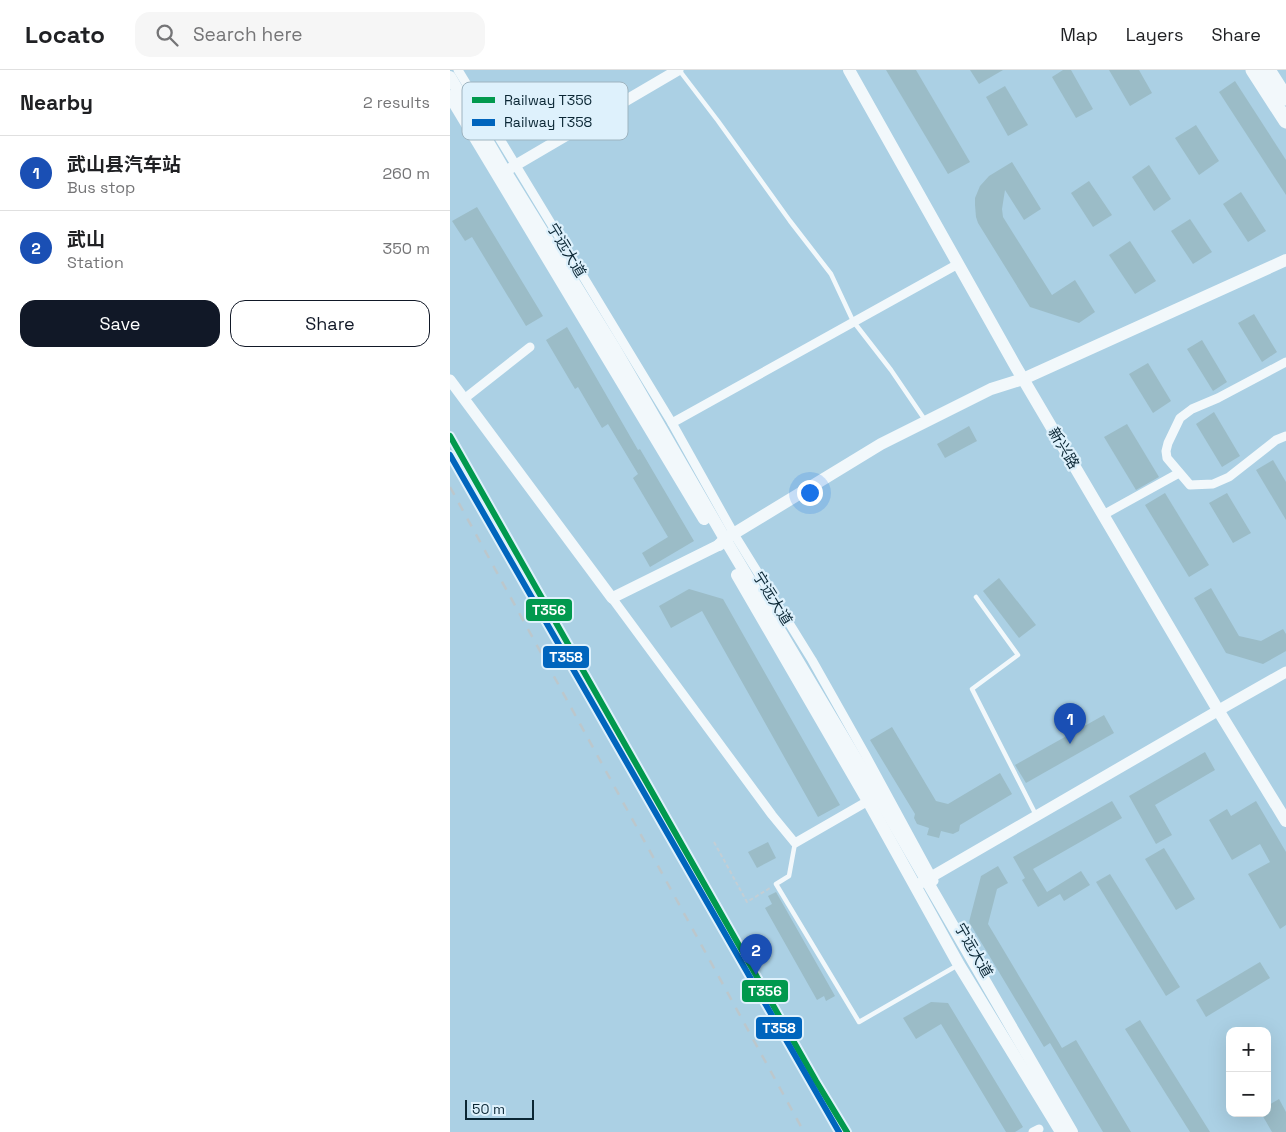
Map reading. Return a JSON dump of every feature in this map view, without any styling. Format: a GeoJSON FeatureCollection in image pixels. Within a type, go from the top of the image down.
{"type":"FeatureCollection","features":[{"type":"Feature","properties":{"kind":"main road","name":"新兴路"},"geometry":{"type":"LineString","coordinates":[[849,70],[958,264],[1027,377],[1222,708],[1286,822]]}},
{"type":"Feature","properties":{"kind":"main road","name":"新兴路"},"geometry":{"type":"LineString","coordinates":[[859,70],[1027,377]]}},
{"type":"Feature","properties":{"kind":"main road"},"geometry":{"type":"LineString","coordinates":[[1253,70],[1286,121]]}},
{"type":"Feature","properties":{"kind":"main road"},"geometry":{"type":"LineString","coordinates":[[1268,70],[1286,98]]}},
{"type":"Feature","properties":{"kind":"main road","name":"宁远大道"},"geometry":{"type":"LineString","coordinates":[[450,77],[462,97]]}},
{"type":"Feature","properties":{"kind":"main road","name":"宁远大道"},"geometry":{"type":"LineString","coordinates":[[450,96],[462,112]]}},
{"type":"Feature","properties":{"kind":"main road","name":"宁远大道"},"geometry":{"type":"LineString","coordinates":[[483,140],[506,171]]}},
{"type":"Feature","properties":{"kind":"main road","name":"宁远大道"},"geometry":{"type":"LineString","coordinates":[[488,140],[614,348],[1072,1132]]}},
{"type":"Feature","properties":{"kind":"main road"},"geometry":{"type":"LineString","coordinates":[[726,539],[881,444],[926,421],[991,389],[1027,377],[1286,260]]}},
{"type":"Feature","properties":{"kind":"main road","name":"宁远大道"},"geometry":{"type":"LineString","coordinates":[[726,539],[868,801],[924,881],[959,965],[1061,1132]]}},
{"type":"Feature","properties":{"kind":"main road","name":"新兴路"},"geometry":{"type":"LineString","coordinates":[[1222,708],[1286,805]]}},
{"type":"Feature","properties":{"kind":"street","name":"宁远大道"},"geometry":{"type":"LineString","coordinates":[[458,70],[464,82]]}},
{"type":"Feature","properties":{"kind":"street"},"geometry":{"type":"LineString","coordinates":[[628,100],[679,70]]}},
{"type":"Feature","properties":{"kind":"street","name":"宁远大道"},"geometry":{"type":"LineString","coordinates":[[491,140],[506,171],[672,423],[726,539]]}},
{"type":"Feature","properties":{"kind":"street"},"geometry":{"type":"LineString","coordinates":[[506,171],[559,140]]}},
{"type":"Feature","properties":{"kind":"street"},"geometry":{"type":"LineString","coordinates":[[672,423],[958,264]]}},
{"type":"Feature","properties":{"kind":"street"},"geometry":{"type":"LineString","coordinates":[[464,399],[530,347]]}},
{"type":"Feature","properties":{"kind":"street"},"geometry":{"type":"LineString","coordinates":[[1286,362],[1218,398],[1192,409],[1180,418],[1168,443],[1167,458],[1190,485],[1213,484],[1229,477],[1276,440],[1286,436]]}},
{"type":"Feature","properties":{"kind":"street"},"geometry":{"type":"LineString","coordinates":[[450,380],[772,815],[795,843],[868,801]]}},
{"type":"Feature","properties":{"kind":"street"},"geometry":{"type":"LineString","coordinates":[[1107,513],[1179,473]]}},
{"type":"Feature","properties":{"kind":"street"},"geometry":{"type":"LineString","coordinates":[[612,598],[726,539]]}},
{"type":"Feature","properties":{"kind":"street"},"geometry":{"type":"LineString","coordinates":[[924,881],[1286,672]]}},
{"type":"Feature","properties":{"kind":"street","name":"宁远大道"},"geometry":{"type":"LineString","coordinates":[[924,881],[1079,1132]]}},
{"type":"Feature","properties":{"kind":"lane"},"geometry":{"type":"LineString","coordinates":[[679,70],[831,274],[853,321],[891,370],[926,421]]}},
{"type":"Feature","properties":{"kind":"lane"},"geometry":{"type":"LineString","coordinates":[[976,597],[1018,654],[972,689],[1036,816]]}},
{"type":"Feature","properties":{"kind":"lane"},"geometry":{"type":"LineString","coordinates":[[795,843],[789,876],[776,884],[859,1022],[959,965]]}},
{"type":"Feature","properties":{"kind":"path"},"geometry":{"type":"LineString","coordinates":[[714,842],[748,902],[776,884]]}},
{"type":"Feature","properties":{"kind":"building"},"geometry":{"type":"Polygon","coordinates":[[[886,70],[916,70],[970,162],[948,174],[886,70]]]}},
{"type":"Feature","properties":{"kind":"building"},"geometry":{"type":"Polygon","coordinates":[[[970,70],[1003,70],[979,84],[970,70]]]}},
{"type":"Feature","properties":{"kind":"building"},"geometry":{"type":"Polygon","coordinates":[[[1063,70],[1071,70],[1093,109],[1076,118],[1052,77],[1063,70]]]}},
{"type":"Feature","properties":{"kind":"building"},"geometry":{"type":"Polygon","coordinates":[[[1109,70],[1139,70],[1152,93],[1130,106],[1109,70]]]}},
{"type":"Feature","properties":{"kind":"building"},"geometry":{"type":"Polygon","coordinates":[[[1235,81],[1286,160],[1286,195],[1219,92],[1235,81]]]}},
{"type":"Feature","properties":{"kind":"building"},"geometry":{"type":"Polygon","coordinates":[[[1005,86],[1028,125],[1008,136],[986,97],[1005,86]]]}},
{"type":"Feature","properties":{"kind":"building"},"geometry":{"type":"Polygon","coordinates":[[[1196,125],[1219,161],[1199,175],[1175,138],[1196,125]]]}},
{"type":"Feature","properties":{"kind":"building"},"geometry":{"type":"Polygon","coordinates":[[[1012,162],[1041,209],[1024,220],[1005,190],[1002,209],[1003,217],[1052,295],[1075,280],[1095,312],[1079,323],[1030,307],[978,223],[975,198],[980,186],[989,176],[1012,162]]]}},
{"type":"Feature","properties":{"kind":"building"},"geometry":{"type":"Polygon","coordinates":[[[1149,165],[1171,199],[1154,211],[1132,177],[1149,165]]]}},
{"type":"Feature","properties":{"kind":"building"},"geometry":{"type":"Polygon","coordinates":[[[1089,181],[1112,215],[1093,227],[1071,193],[1089,181]]]}},
{"type":"Feature","properties":{"kind":"building"},"geometry":{"type":"Polygon","coordinates":[[[1241,192],[1266,231],[1248,242],[1223,204],[1241,192]]]}},
{"type":"Feature","properties":{"kind":"building"},"geometry":{"type":"Polygon","coordinates":[[[477,207],[543,316],[526,326],[472,237],[465,241],[452,221],[477,207]]]}},
{"type":"Feature","properties":{"kind":"building"},"geometry":{"type":"Polygon","coordinates":[[[1190,219],[1212,252],[1193,264],[1171,231],[1190,219]]]}},
{"type":"Feature","properties":{"kind":"building"},"geometry":{"type":"Polygon","coordinates":[[[1130,241],[1156,281],[1135,294],[1109,255],[1130,241]]]}},
{"type":"Feature","properties":{"kind":"building"},"geometry":{"type":"Polygon","coordinates":[[[1254,314],[1277,352],[1262,362],[1238,323],[1254,314]]]}},
{"type":"Feature","properties":{"kind":"building"},"geometry":{"type":"Polygon","coordinates":[[[567,327],[638,450],[640,449],[694,541],[650,567],[642,553],[668,537],[633,478],[638,474],[608,424],[602,428],[578,387],[575,389],[546,340],[567,327]]]}},
{"type":"Feature","properties":{"kind":"building"},"geometry":{"type":"Polygon","coordinates":[[[1202,340],[1227,382],[1213,391],[1187,349],[1202,340]]]}},
{"type":"Feature","properties":{"kind":"building"},"geometry":{"type":"Polygon","coordinates":[[[1148,363],[1171,401],[1153,413],[1129,374],[1148,363]]]}},
{"type":"Feature","properties":{"kind":"building"},"geometry":{"type":"Polygon","coordinates":[[[1214,412],[1240,456],[1222,467],[1196,424],[1214,412]]]}},
{"type":"Feature","properties":{"kind":"building"},"geometry":{"type":"Polygon","coordinates":[[[1127,424],[1159,477],[1136,490],[1104,437],[1127,424]]]}},
{"type":"Feature","properties":{"kind":"building"},"geometry":{"type":"Polygon","coordinates":[[[969,426],[977,441],[945,458],[937,444],[969,426]]]}},
{"type":"Feature","properties":{"kind":"building"},"geometry":{"type":"Polygon","coordinates":[[[1273,460],[1286,482],[1286,520],[1256,470],[1273,460]]]}},
{"type":"Feature","properties":{"kind":"building"},"geometry":{"type":"Polygon","coordinates":[[[1165,493],[1209,565],[1189,577],[1145,505],[1165,493]]]}},
{"type":"Feature","properties":{"kind":"building"},"geometry":{"type":"Polygon","coordinates":[[[1227,493],[1251,533],[1233,543],[1209,503],[1227,493]]]}},
{"type":"Feature","properties":{"kind":"building"},"geometry":{"type":"Polygon","coordinates":[[[999,578],[1036,625],[1019,638],[983,591],[999,578]]]}},
{"type":"Feature","properties":{"kind":"building"},"geometry":{"type":"Polygon","coordinates":[[[1211,588],[1239,636],[1261,641],[1283,629],[1286,634],[1286,651],[1263,664],[1226,653],[1194,598],[1211,588]]]}},
{"type":"Feature","properties":{"kind":"building"},"geometry":{"type":"Polygon","coordinates":[[[689,589],[723,599],[840,805],[818,817],[702,611],[671,628],[659,606],[689,589]]]}},
{"type":"Feature","properties":{"kind":"building"},"geometry":{"type":"Polygon","coordinates":[[[1104,715],[1114,733],[1026,783],[1015,765],[1104,715]]]}},
{"type":"Feature","properties":{"kind":"building"},"geometry":{"type":"Polygon","coordinates":[[[892,727],[936,801],[948,804],[1000,773],[1012,794],[960,825],[959,831],[953,834],[941,831],[939,838],[927,835],[929,828],[917,824],[914,818],[915,814],[870,740],[892,727]]]}},
{"type":"Feature","properties":{"kind":"building"},"geometry":{"type":"Polygon","coordinates":[[[1205,752],[1215,770],[1155,805],[1172,835],[1156,844],[1129,796],[1205,752]]]}},
{"type":"Feature","properties":{"kind":"building"},"geometry":{"type":"Polygon","coordinates":[[[1112,801],[1122,818],[1033,869],[1047,892],[1081,871],[1090,885],[1064,901],[1060,894],[1038,907],[1022,880],[1025,878],[1013,857],[1112,801]]]}},
{"type":"Feature","properties":{"kind":"building"},"geometry":{"type":"Polygon","coordinates":[[[1256,801],[1286,852],[1286,925],[1280,929],[1248,874],[1270,862],[1260,844],[1232,860],[1209,820],[1227,809],[1231,816],[1256,801]]]}},
{"type":"Feature","properties":{"kind":"building"},"geometry":{"type":"Polygon","coordinates":[[[768,842],[776,858],[757,868],[748,852],[768,842]]]}},
{"type":"Feature","properties":{"kind":"building"},"geometry":{"type":"Polygon","coordinates":[[[1164,848],[1195,899],[1176,910],[1145,859],[1164,848]]]}},
{"type":"Feature","properties":{"kind":"building"},"geometry":{"type":"Polygon","coordinates":[[[998,866],[1008,883],[997,889],[988,924],[1062,1048],[1076,1040],[1131,1132],[1103,1132],[1050,1043],[1044,1047],[969,922],[981,876],[998,866]]]}},
{"type":"Feature","properties":{"kind":"building"},"geometry":{"type":"Polygon","coordinates":[[[1110,874],[1180,987],[1166,996],[1096,882],[1110,874]]]}},
{"type":"Feature","properties":{"kind":"building"},"geometry":{"type":"Polygon","coordinates":[[[776,892],[835,996],[826,1001],[824,996],[817,1000],[765,908],[772,904],[768,896],[776,892]]]}},
{"type":"Feature","properties":{"kind":"building"},"geometry":{"type":"Polygon","coordinates":[[[1260,962],[1270,978],[1206,1017],[1196,1000],[1260,962]]]}},
{"type":"Feature","properties":{"kind":"building"},"geometry":{"type":"Polygon","coordinates":[[[931,1002],[948,1003],[1023,1127],[1015,1132],[1006,1132],[941,1024],[916,1039],[903,1018],[931,1002]]]}},
{"type":"Feature","properties":{"kind":"building"},"geometry":{"type":"Polygon","coordinates":[[[1140,1020],[1210,1132],[1190,1132],[1125,1029],[1140,1020]]]}},
{"type":"Feature","properties":{"kind":"building"},"geometry":{"type":"Polygon","coordinates":[[[1279,1099],[1286,1112],[1286,1132],[1272,1132],[1263,1117],[1271,1117],[1271,1104],[1279,1099]]]}},
{"type":"Feature","properties":{"kind":"railway"},"geometry":{"type":"LineString","coordinates":[[450,487],[804,1132]]}},
{"type":"Feature","properties":{"kind":"rail line","name":"T356"},"geometry":{"type":"LineString","coordinates":[[450,436],[816,1081],[847,1132]]}},
{"type":"Feature","properties":{"kind":"rail line","name":"T358"},"geometry":{"type":"LineString","coordinates":[[450,455],[839,1132]]}},
{"type":"Feature","properties":{"kind":"place","name":"武山县汽车站"},"geometry":{"type":"Point","coordinates":[1070,744]}},
{"type":"Feature","properties":{"kind":"place","name":"武山"},"geometry":{"type":"Point","coordinates":[756,975]}}]}
